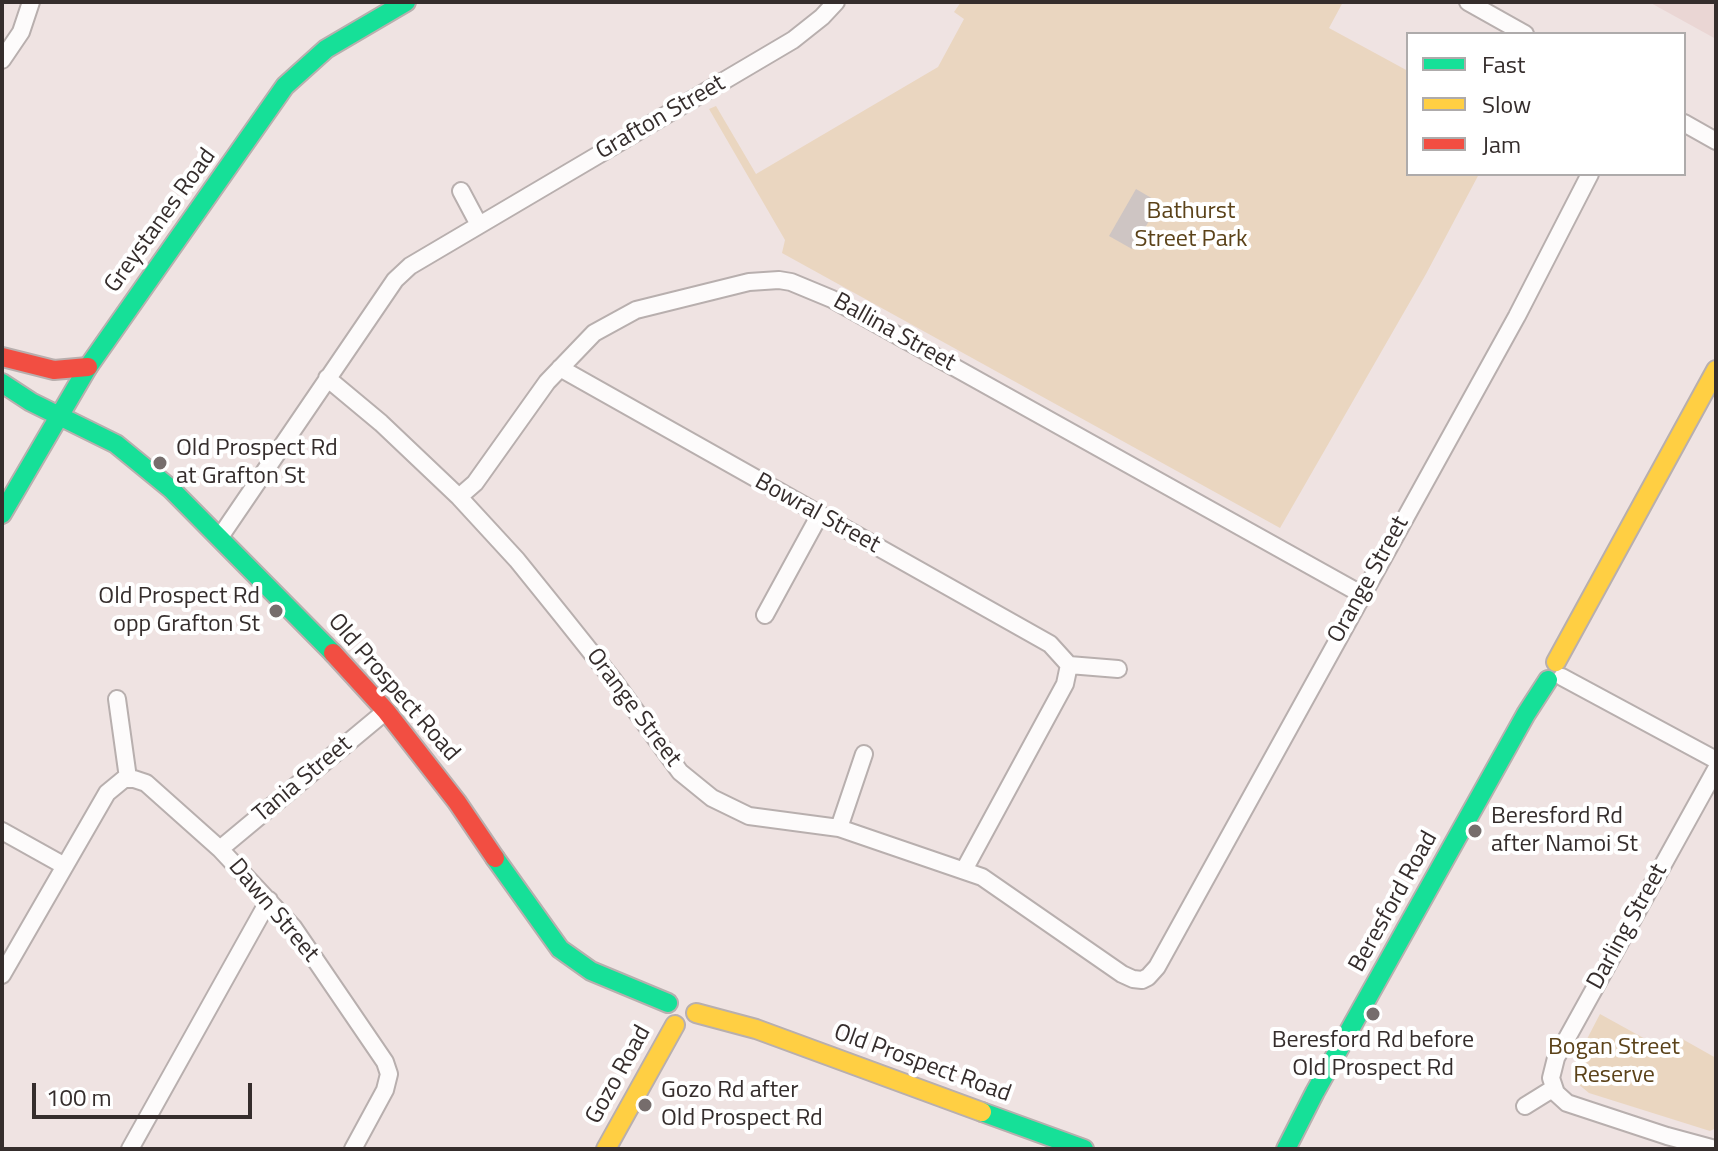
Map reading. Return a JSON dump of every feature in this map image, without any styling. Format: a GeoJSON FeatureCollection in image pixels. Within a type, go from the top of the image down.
{"type":"FeatureCollection","features":[{"type":"Feature","properties":{"kind":"main road","name":"Greystanes Road"},"geometry":{"type":"LineString","coordinates":[[2,514],[88,367],[285,86],[326,49],[406,2]]}},
{"type":"Feature","properties":{"kind":"main road"},"geometry":{"type":"LineString","coordinates":[[2,357],[54,370],[88,367]]}},
{"type":"Feature","properties":{"kind":"main road","name":"Beresford Road"},"geometry":{"type":"LineString","coordinates":[[1290,1147],[1323,1078],[1526,714],[1555,673],[1716,370]]}},
{"type":"Feature","properties":{"kind":"main road","name":"Old Prospect Road"},"geometry":{"type":"LineString","coordinates":[[2,383],[31,402],[101,435],[132,456],[220,537],[301,618],[386,711],[440,778],[560,949],[591,971],[653,994],[668,1003]]}},
{"type":"Feature","properties":{"kind":"main road"},"geometry":{"type":"LineString","coordinates":[[676,997],[686,997],[694,1004],[696,1013],[688,1024],[675,1025],[666,1015],[668,1003],[676,997]]}},
{"type":"Feature","properties":{"kind":"main road","name":"Old Prospect Road"},"geometry":{"type":"LineString","coordinates":[[696,1013],[756,1029],[1084,1149]]}},
{"type":"Feature","properties":{"kind":"main road","name":"Gozo Road"},"geometry":{"type":"LineString","coordinates":[[606,1149],[675,1025]]}},
{"type":"Feature","properties":{"kind":"street"},"geometry":{"type":"LineString","coordinates":[[2,60],[21,32],[31,2]]}},
{"type":"Feature","properties":{"kind":"street","name":"Grafton Street"},"geometry":{"type":"LineString","coordinates":[[220,537],[395,280],[410,266],[478,223],[793,40],[836,2]]}},
{"type":"Feature","properties":{"kind":"street"},"geometry":{"type":"LineString","coordinates":[[1468,2],[1521,32]]}},
{"type":"Feature","properties":{"kind":"street"},"geometry":{"type":"LineString","coordinates":[[1686,124],[1716,141]]}},
{"type":"Feature","properties":{"kind":"street","name":"Orange Street"},"geometry":{"type":"LineString","coordinates":[[327,378],[381,423],[459,497],[517,560],[614,681],[680,772],[712,798],[749,816],[839,828],[964,870],[995,884],[1122,974],[1142,984],[1157,967],[1517,316],[1589,176]]}},
{"type":"Feature","properties":{"kind":"street"},"geometry":{"type":"LineString","coordinates":[[461,191],[478,223]]}},
{"type":"Feature","properties":{"kind":"street","name":"Ballina Street"},"geometry":{"type":"LineString","coordinates":[[459,497],[475,483],[560,368],[594,333],[636,310],[749,282],[791,282],[832,299],[1361,594]]}},
{"type":"Feature","properties":{"kind":"street","name":"Bowral Street"},"geometry":{"type":"LineString","coordinates":[[560,368],[1050,644],[1069,665]]}},
{"type":"Feature","properties":{"kind":"street"},"geometry":{"type":"LineString","coordinates":[[765,615],[819,516]]}},
{"type":"Feature","properties":{"kind":"street"},"geometry":{"type":"LineString","coordinates":[[964,870],[1065,684],[1069,665],[1118,669]]}},
{"type":"Feature","properties":{"kind":"street"},"geometry":{"type":"LineString","coordinates":[[1555,673],[1716,760]]}},
{"type":"Feature","properties":{"kind":"street"},"geometry":{"type":"LineString","coordinates":[[2,975],[107,793],[118,782],[128,778],[117,699]]}},
{"type":"Feature","properties":{"kind":"street","name":"Tania Street"},"geometry":{"type":"LineString","coordinates":[[220,849],[386,711]]}},
{"type":"Feature","properties":{"kind":"street"},"geometry":{"type":"LineString","coordinates":[[839,828],[864,754]]}},
{"type":"Feature","properties":{"kind":"street","name":"Darling Street"},"geometry":{"type":"LineString","coordinates":[[1554,1088],[1551,1078],[1556,1058],[1716,769]]}},
{"type":"Feature","properties":{"kind":"street","name":"Dawn Street"},"geometry":{"type":"LineString","coordinates":[[128,778],[146,783],[157,791],[269,900],[302,939],[395,1074],[353,1149]]}},
{"type":"Feature","properties":{"kind":"street"},"geometry":{"type":"LineString","coordinates":[[2,831],[63,865]]}},
{"type":"Feature","properties":{"kind":"street"},"geometry":{"type":"LineString","coordinates":[[130,1149],[269,900]]}},
{"type":"Feature","properties":{"kind":"street"},"geometry":{"type":"LineString","coordinates":[[1525,1106],[1554,1088],[1567,1103],[1715,1149]]}},
{"type":"Feature","properties":{"kind":"shaded area"},"geometry":{"type":"Polygon","coordinates":[[[1649,2],[1716,2],[1716,39],[1649,2]]]}},
{"type":"Feature","properties":{"kind":"green space","name":"Bathurst Street Park"},"geometry":{"type":"Polygon","coordinates":[[[961,2],[1343,2],[1329,28],[1406,70],[1406,176],[1478,176],[1426,274],[1280,528],[782,253],[785,240],[709,109],[716,106],[756,174],[938,67],[964,19],[954,12],[961,2]]]}},
{"type":"Feature","properties":{"kind":"green space","name":"Bogan Street Reserve"},"geometry":{"type":"Polygon","coordinates":[[[1600,1014],[1667,1051],[1677,1036],[1716,1058],[1716,1128],[1710,1131],[1589,1093],[1578,1084],[1573,1072],[1575,1062],[1600,1014]]]}},
{"type":"Feature","properties":{"kind":"building"},"geometry":{"type":"Polygon","coordinates":[[[1136,189],[1160,203],[1132,249],[1109,236],[1136,189]]]}},
{"type":"Feature","properties":{"kind":"traffic: fast"},"geometry":{"type":"LineString","coordinates":[[2,514],[88,367],[285,86],[326,49],[406,2]]}},
{"type":"Feature","properties":{"kind":"traffic: fast"},"geometry":{"type":"LineString","coordinates":[[2,383],[31,402],[116,444],[171,489],[333,653]]}},
{"type":"Feature","properties":{"kind":"traffic: fast"},"geometry":{"type":"LineString","coordinates":[[1286,1149],[1526,714],[1548,680]]}},
{"type":"Feature","properties":{"kind":"traffic: fast"},"geometry":{"type":"LineString","coordinates":[[495,858],[560,949],[591,971],[668,1003]]}},
{"type":"Feature","properties":{"kind":"traffic: fast"},"geometry":{"type":"LineString","coordinates":[[982,1112],[1084,1149]]}},
{"type":"Feature","properties":{"kind":"traffic: slow"},"geometry":{"type":"LineString","coordinates":[[1556,662],[1716,370]]}},
{"type":"Feature","properties":{"kind":"traffic: slow"},"geometry":{"type":"LineString","coordinates":[[696,1013],[756,1029],[982,1112]]}},
{"type":"Feature","properties":{"kind":"traffic: slow"},"geometry":{"type":"LineString","coordinates":[[606,1149],[675,1025]]}},
{"type":"Feature","properties":{"kind":"traffic: jam"},"geometry":{"type":"LineString","coordinates":[[2,357],[54,370],[88,367]]}},
{"type":"Feature","properties":{"kind":"traffic: jam"},"geometry":{"type":"LineString","coordinates":[[333,653],[386,711],[457,802],[495,858]]}},
{"type":"Feature","properties":{"kind":"place","name":"Old Prospect Rd at Grafton St"},"geometry":{"type":"Point","coordinates":[160,463]}},
{"type":"Feature","properties":{"kind":"place","name":"Old Prospect Rd opp Grafton St"},"geometry":{"type":"Point","coordinates":[276,611]}},
{"type":"Feature","properties":{"kind":"place","name":"Beresford Rd after Namoi St"},"geometry":{"type":"Point","coordinates":[1475,831]}},
{"type":"Feature","properties":{"kind":"place","name":"Beresford Rd before Old Prospect Rd"},"geometry":{"type":"Point","coordinates":[1373,1014]}},
{"type":"Feature","properties":{"kind":"place","name":"Gozo Rd after Old Prospect Rd"},"geometry":{"type":"Point","coordinates":[645,1105]}}]}
